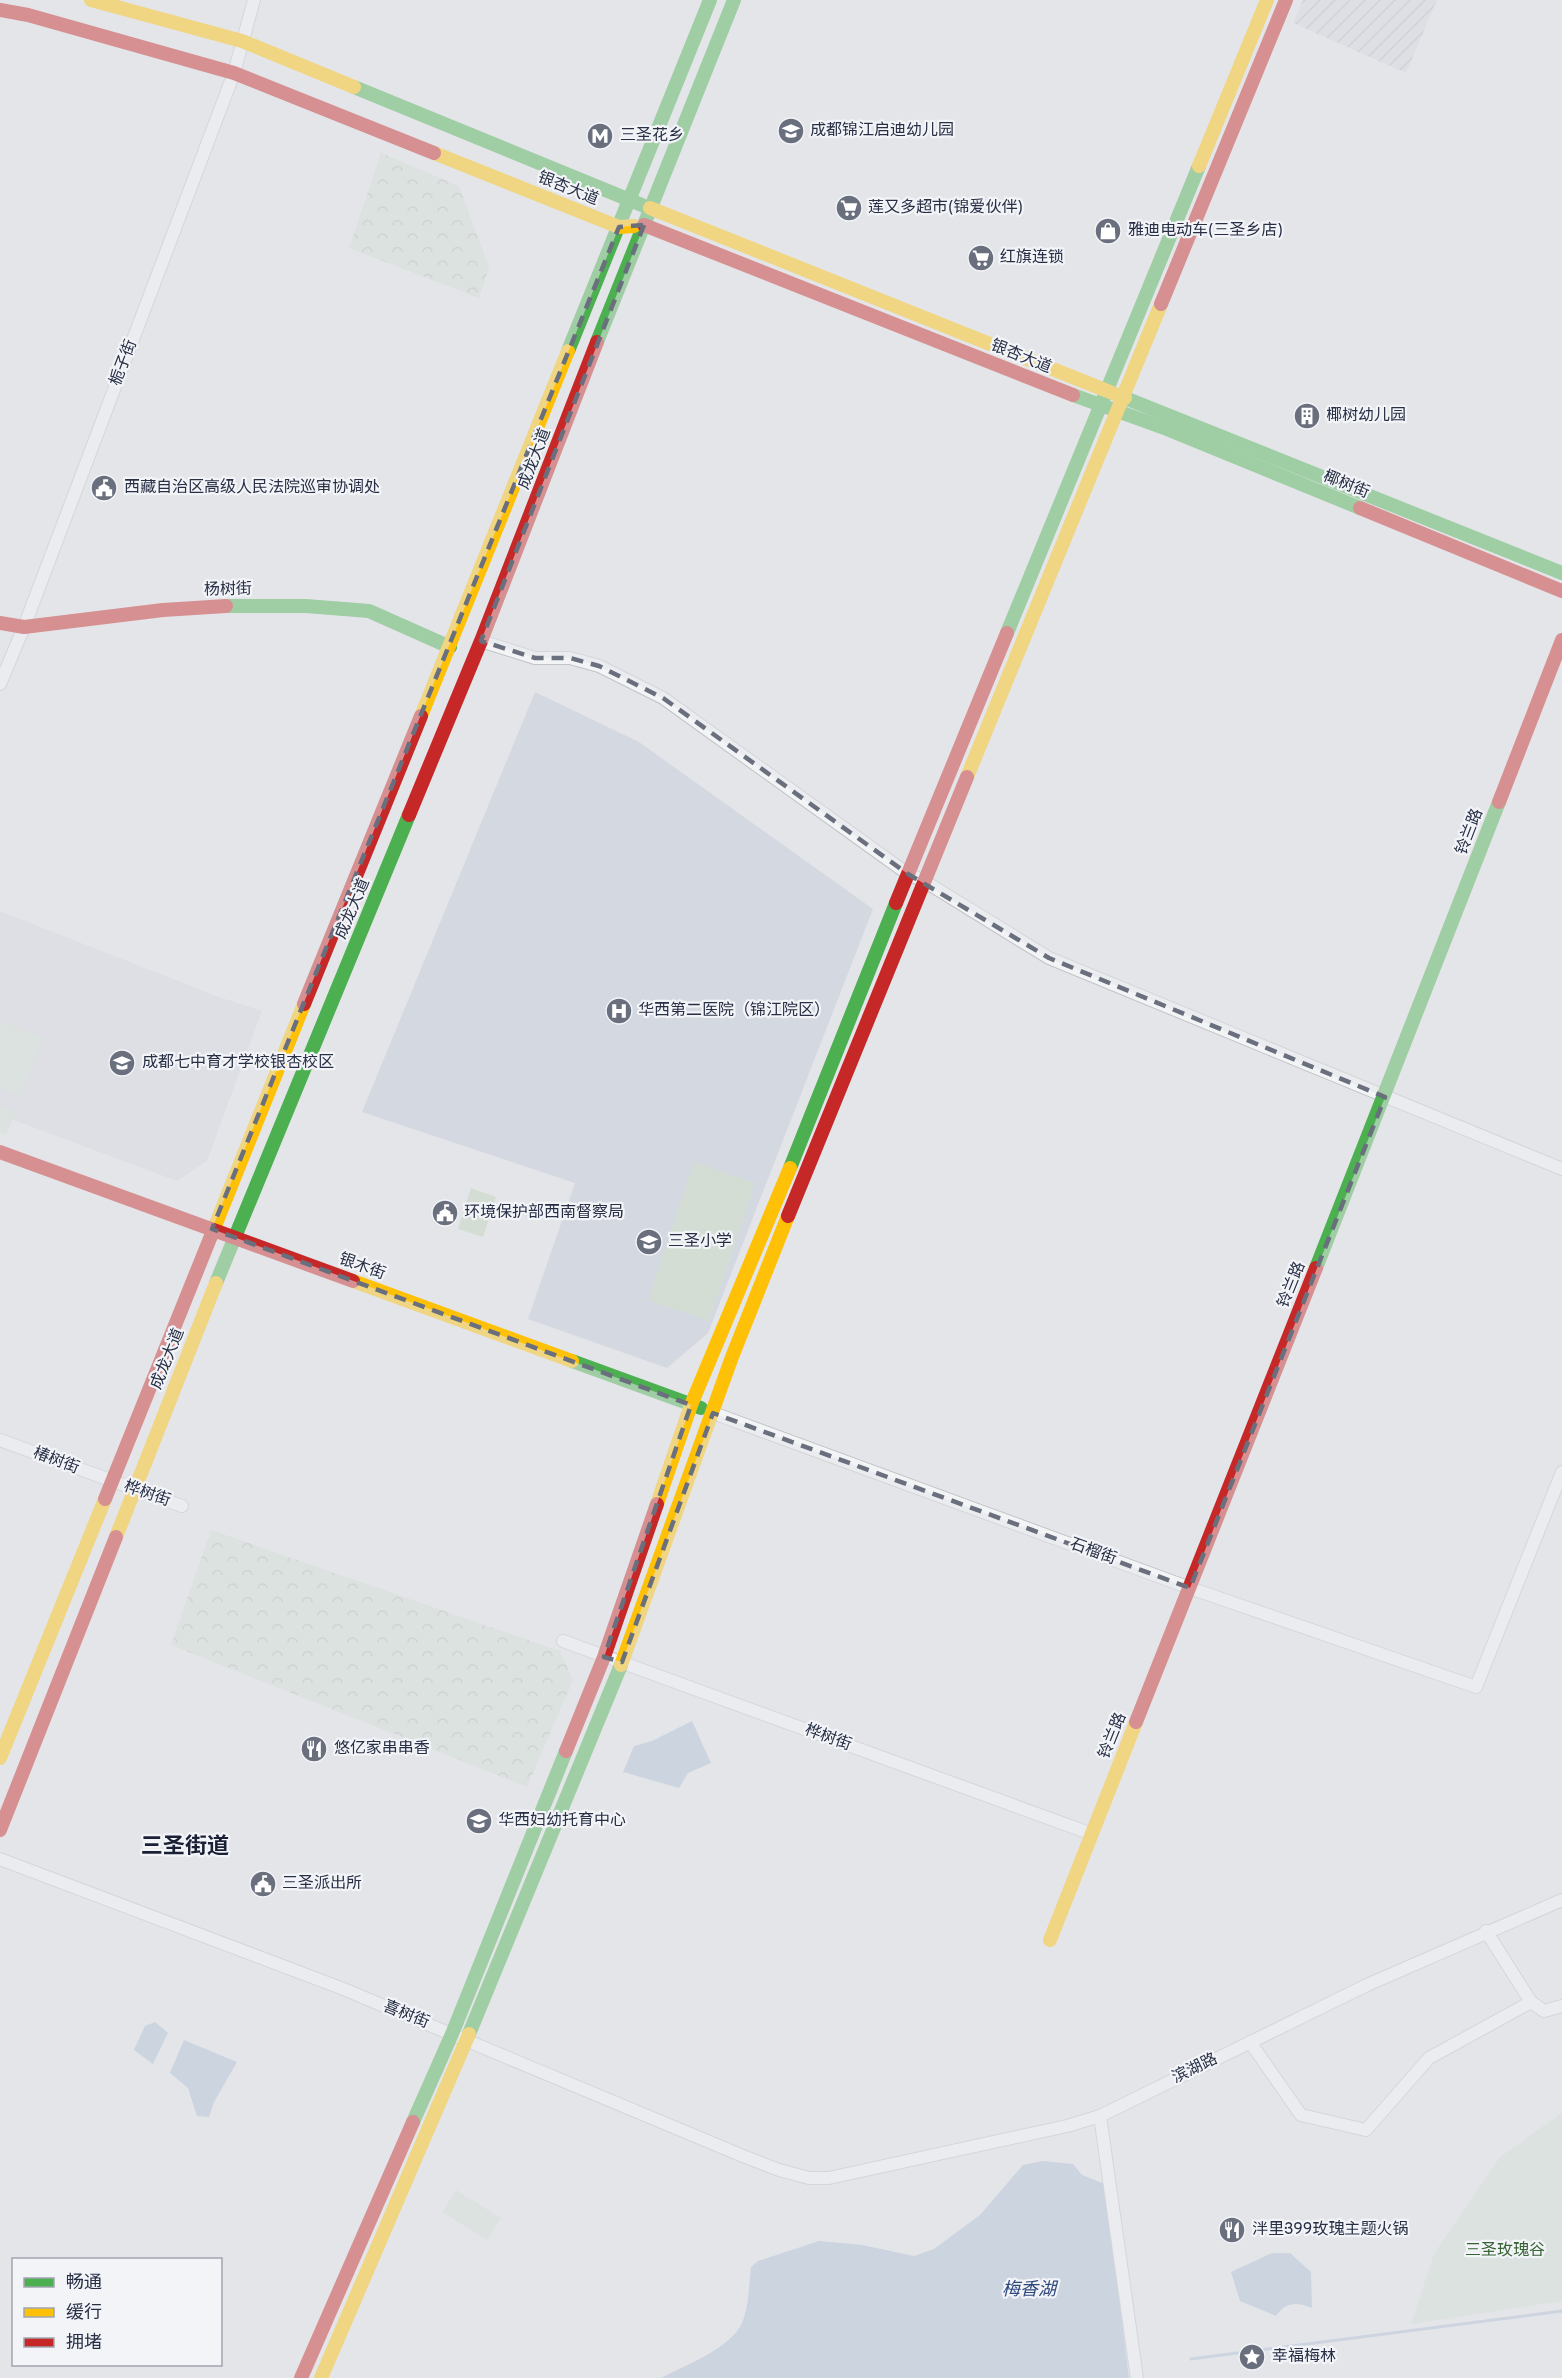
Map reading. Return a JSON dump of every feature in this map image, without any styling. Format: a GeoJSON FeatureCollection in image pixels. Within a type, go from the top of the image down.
{"type":"FeatureCollection","features":[{"type":"Feature","properties":{"kind":"main road","name":"银杏大道"},"geometry":{"type":"LineString","coordinates":[[91,0],[242,41],[650,208],[1123,397]]}},
{"type":"Feature","properties":{"kind":"main road","name":"成龙大道"},"geometry":{"type":"LineString","coordinates":[[0,1758],[710,0]]}},
{"type":"Feature","properties":{"kind":"main road","name":"成龙大道"},"geometry":{"type":"LineString","coordinates":[[0,1830],[234,1238],[481,641],[734,0]]}},
{"type":"Feature","properties":{"kind":"main road"},"geometry":{"type":"LineString","coordinates":[[301,2378],[452,2034],[604,1657],[691,1405],[1268,0]]}},
{"type":"Feature","properties":{"kind":"main road"},"geometry":{"type":"LineString","coordinates":[[321,2378],[466,2039],[622,1662],[712,1413],[819,1137],[1286,0]]}},
{"type":"Feature","properties":{"kind":"main road","name":"银杏大道"},"geometry":{"type":"LineString","coordinates":[[0,10],[28,15],[234,73],[619,227],[644,225],[1117,412]]}},
{"type":"Feature","properties":{"kind":"main road","name":"椰树街"},"geometry":{"type":"LineString","coordinates":[[1123,397],[1562,573]]}},
{"type":"Feature","properties":{"kind":"main road","name":"椰树街"},"geometry":{"type":"LineString","coordinates":[[1117,412],[1167,429],[1562,591]]}},
{"type":"Feature","properties":{"kind":"main road","name":"杨树街"},"geometry":{"type":"LineString","coordinates":[[0,623],[24,627],[163,610],[221,606],[306,606],[369,611],[450,647]]}},
{"type":"Feature","properties":{"kind":"main road","name":"铃兰路"},"geometry":{"type":"LineString","coordinates":[[1050,1940],[1385,1097],[1562,640]]}},
{"type":"Feature","properties":{"kind":"main road","name":"银木街"},"geometry":{"type":"LineString","coordinates":[[0,1152],[712,1413]]}},
{"type":"Feature","properties":{"kind":"street","name":"栀子街"},"geometry":{"type":"LineString","coordinates":[[0,684],[24,627],[234,73],[254,0]]}},
{"type":"Feature","properties":{"kind":"street"},"geometry":{"type":"LineString","coordinates":[[481,641],[535,658],[570,658],[599,666],[663,698],[908,874],[924,881],[1049,958],[1562,1169]]}},
{"type":"Feature","properties":{"kind":"street","name":"石榴街"},"geometry":{"type":"LineString","coordinates":[[712,1413],[1190,1588],[1476,1688],[1557,1499]]}},
{"type":"Feature","properties":{"kind":"street","name":"椿树街"},"geometry":{"type":"LineString","coordinates":[[0,1440],[111,1482]]}},
{"type":"Feature","properties":{"kind":"street"},"geometry":{"type":"LineString","coordinates":[[1557,1499],[1562,1472]]}},
{"type":"Feature","properties":{"kind":"street","name":"桦树街"},"geometry":{"type":"LineString","coordinates":[[111,1482],[182,1506]]}},
{"type":"Feature","properties":{"kind":"street","name":"桦树街"},"geometry":{"type":"LineString","coordinates":[[563,1641],[1092,1834]]}},
{"type":"Feature","properties":{"kind":"street","name":"喜树街"},"geometry":{"type":"LineString","coordinates":[[0,1859],[466,2039],[752,2160],[809,2178]]}},
{"type":"Feature","properties":{"kind":"street","name":"滨湖路"},"geometry":{"type":"LineString","coordinates":[[809,2178],[850,2175],[1067,2126],[1100,2116],[1250,2042],[1486,1931],[1562,1900]]}},
{"type":"Feature","properties":{"kind":"street"},"geometry":{"type":"LineString","coordinates":[[1486,1931],[1531,2002],[1544,2011],[1562,2006]]}},
{"type":"Feature","properties":{"kind":"street"},"geometry":{"type":"LineString","coordinates":[[1250,2042],[1300,2115],[1366,2130],[1429,2058],[1531,2002]]}},
{"type":"Feature","properties":{"kind":"street"},"geometry":{"type":"LineString","coordinates":[[1100,2116],[1137,2378]]}},
{"type":"Feature","properties":{"kind":"highlighted area"},"geometry":{"type":"Polygon","coordinates":[[[644,225],[481,641],[535,658],[570,658],[599,666],[663,698],[908,874],[1049,958],[1385,1097],[1190,1588],[713,1413],[622,1662],[604,1657],[691,1405],[212,1229],[619,227],[644,225]]]}},
{"type":"Feature","properties":{"kind":"shaded area"},"geometry":{"type":"Polygon","coordinates":[[[1303,0],[1437,0],[1406,73],[1293,23],[1303,0]]]}},
{"type":"Feature","properties":{"kind":"shaded area","name":"华西第二医院（锦江院区）"},"geometry":{"type":"Polygon","coordinates":[[[535,692],[639,742],[873,909],[708,1333],[667,1368],[528,1319],[575,1183],[362,1112],[535,692]]]}},
{"type":"Feature","properties":{"kind":"shaded area","name":"成都七中育才学校银杏校区"},"geometry":{"type":"Polygon","coordinates":[[[0,911],[219,997],[262,1011],[207,1161],[177,1181],[0,1115],[0,911]]]}},
{"type":"Feature","properties":{"kind":"green space"},"geometry":{"type":"Polygon","coordinates":[[[381,153],[459,186],[489,268],[479,298],[349,248],[381,153]]]}},
{"type":"Feature","properties":{"kind":"green space"},"geometry":{"type":"Polygon","coordinates":[[[0,1021],[43,1039],[20,1096],[0,1088],[0,1021]]]}},
{"type":"Feature","properties":{"kind":"green space"},"geometry":{"type":"Polygon","coordinates":[[[0,1106],[16,1112],[6,1135],[0,1132],[0,1106]]]}},
{"type":"Feature","properties":{"kind":"green space"},"geometry":{"type":"Polygon","coordinates":[[[694,1162],[755,1183],[709,1321],[648,1300],[694,1162]]]}},
{"type":"Feature","properties":{"kind":"green space"},"geometry":{"type":"Polygon","coordinates":[[[471,1188],[496,1197],[483,1237],[458,1229],[471,1188]]]}},
{"type":"Feature","properties":{"kind":"green space"},"geometry":{"type":"Polygon","coordinates":[[[211,1530],[560,1651],[573,1680],[527,1787],[171,1645],[211,1530]]]}},
{"type":"Feature","properties":{"kind":"green space","name":"三圣玫瑰谷"},"geometry":{"type":"Polygon","coordinates":[[[1562,2113],[1562,2301],[1411,2324],[1434,2254],[1500,2157],[1562,2113]]]}},
{"type":"Feature","properties":{"kind":"green space"},"geometry":{"type":"Polygon","coordinates":[[[456,2190],[501,2218],[487,2240],[442,2212],[456,2190]]]}},
{"type":"Feature","properties":{"kind":"water"},"geometry":{"type":"Polygon","coordinates":[[[692,1721],[711,1763],[688,1773],[679,1788],[623,1772],[634,1746],[652,1741],[692,1721]]]}},
{"type":"Feature","properties":{"kind":"water"},"geometry":{"type":"Polygon","coordinates":[[[155,2022],[168,2033],[153,2064],[134,2050],[145,2026],[155,2022]]]}},
{"type":"Feature","properties":{"kind":"water"},"geometry":{"type":"Polygon","coordinates":[[[184,2040],[237,2062],[214,2102],[209,2117],[197,2116],[188,2088],[170,2073],[184,2040]]]}},
{"type":"Feature","properties":{"kind":"water","name":"梅香湖"},"geometry":{"type":"Polygon","coordinates":[[[1042,2161],[1073,2164],[1082,2175],[1105,2184],[1129,2378],[661,2378],[718,2348],[736,2332],[746,2310],[751,2267],[758,2261],[819,2241],[862,2245],[914,2256],[934,2249],[980,2215],[1023,2165],[1042,2161]]]}},
{"type":"Feature","properties":{"kind":"water"},"geometry":{"type":"Polygon","coordinates":[[[1272,2253],[1290,2253],[1311,2272],[1312,2308],[1292,2304],[1276,2316],[1240,2301],[1231,2272],[1272,2253]]]}},
{"type":"Feature","properties":{"kind":"waterway"},"geometry":{"type":"LineString","coordinates":[[1191,2359],[1562,2311]]}},
{"type":"Feature","properties":{"kind":"traffic: fast"},"geometry":{"type":"LineString","coordinates":[[568,351],[710,0]]}},
{"type":"Feature","properties":{"kind":"traffic: fast"},"geometry":{"type":"LineString","coordinates":[[597,342],[734,0]]}},
{"type":"Feature","properties":{"kind":"traffic: fast"},"geometry":{"type":"LineString","coordinates":[[354,87],[642,205]]}},
{"type":"Feature","properties":{"kind":"traffic: fast"},"geometry":{"type":"LineString","coordinates":[[1007,633],[1199,166]]}},
{"type":"Feature","properties":{"kind":"traffic: fast"},"geometry":{"type":"LineString","coordinates":[[1073,395],[1167,429],[1360,508]]}},
{"type":"Feature","properties":{"kind":"traffic: fast"},"geometry":{"type":"LineString","coordinates":[[1125,398],[1562,573]]}},
{"type":"Feature","properties":{"kind":"traffic: fast"},"geometry":{"type":"LineString","coordinates":[[226,606],[306,606],[369,611],[450,647]]}},
{"type":"Feature","properties":{"kind":"traffic: fast"},"geometry":{"type":"LineString","coordinates":[[1316,1268],[1499,802]]}},
{"type":"Feature","properties":{"kind":"traffic: fast"},"geometry":{"type":"LineString","coordinates":[[216,1283],[409,815]]}},
{"type":"Feature","properties":{"kind":"traffic: fast"},"geometry":{"type":"LineString","coordinates":[[790,1168],[896,903]]}},
{"type":"Feature","properties":{"kind":"traffic: fast"},"geometry":{"type":"LineString","coordinates":[[572,1361],[701,1408]]}},
{"type":"Feature","properties":{"kind":"traffic: fast"},"geometry":{"type":"LineString","coordinates":[[469,2034],[621,1665]]}},
{"type":"Feature","properties":{"kind":"traffic: fast"},"geometry":{"type":"LineString","coordinates":[[413,2122],[452,2034],[566,1751]]}},
{"type":"Feature","properties":{"kind":"traffic: slow"},"geometry":{"type":"LineString","coordinates":[[91,0],[242,41],[354,87]]}},
{"type":"Feature","properties":{"kind":"traffic: slow"},"geometry":{"type":"LineString","coordinates":[[1199,166],[1267,0]]}},
{"type":"Feature","properties":{"kind":"traffic: slow"},"geometry":{"type":"LineString","coordinates":[[434,153],[619,227],[634,226]]}},
{"type":"Feature","properties":{"kind":"traffic: slow"},"geometry":{"type":"LineString","coordinates":[[650,208],[1125,398]]}},
{"type":"Feature","properties":{"kind":"traffic: slow"},"geometry":{"type":"LineString","coordinates":[[967,777],[1161,304]]}},
{"type":"Feature","properties":{"kind":"traffic: slow"},"geometry":{"type":"LineString","coordinates":[[421,716],[568,351]]}},
{"type":"Feature","properties":{"kind":"traffic: slow"},"geometry":{"type":"LineString","coordinates":[[211,1236],[304,1004]]}},
{"type":"Feature","properties":{"kind":"traffic: slow"},"geometry":{"type":"LineString","coordinates":[[657,1504],[691,1405],[790,1168]]}},
{"type":"Feature","properties":{"kind":"traffic: slow"},"geometry":{"type":"LineString","coordinates":[[621,1665],[732,1357],[788,1216]]}},
{"type":"Feature","properties":{"kind":"traffic: slow"},"geometry":{"type":"LineString","coordinates":[[353,1281],[572,1361]]}},
{"type":"Feature","properties":{"kind":"traffic: slow"},"geometry":{"type":"LineString","coordinates":[[116,1537],[216,1283]]}},
{"type":"Feature","properties":{"kind":"traffic: slow"},"geometry":{"type":"LineString","coordinates":[[0,1758],[105,1499]]}},
{"type":"Feature","properties":{"kind":"traffic: slow"},"geometry":{"type":"LineString","coordinates":[[1050,1940],[1136,1722]]}},
{"type":"Feature","properties":{"kind":"traffic: slow"},"geometry":{"type":"LineString","coordinates":[[321,2378],[469,2034]]}},
{"type":"Feature","properties":{"kind":"traffic: jam"},"geometry":{"type":"LineString","coordinates":[[1161,304],[1286,0]]}},
{"type":"Feature","properties":{"kind":"traffic: jam"},"geometry":{"type":"LineString","coordinates":[[0,10],[28,15],[234,73],[434,153]]}},
{"type":"Feature","properties":{"kind":"traffic: jam"},"geometry":{"type":"LineString","coordinates":[[644,225],[1073,395]]}},
{"type":"Feature","properties":{"kind":"traffic: jam"},"geometry":{"type":"LineString","coordinates":[[409,815],[481,641],[597,342]]}},
{"type":"Feature","properties":{"kind":"traffic: jam"},"geometry":{"type":"LineString","coordinates":[[1360,508],[1562,591]]}},
{"type":"Feature","properties":{"kind":"traffic: jam"},"geometry":{"type":"LineString","coordinates":[[0,623],[24,627],[163,610],[226,606]]}},
{"type":"Feature","properties":{"kind":"traffic: jam"},"geometry":{"type":"LineString","coordinates":[[896,903],[1007,633]]}},
{"type":"Feature","properties":{"kind":"traffic: jam"},"geometry":{"type":"LineString","coordinates":[[1499,802],[1562,640]]}},
{"type":"Feature","properties":{"kind":"traffic: jam"},"geometry":{"type":"LineString","coordinates":[[304,1004],[421,716]]}},
{"type":"Feature","properties":{"kind":"traffic: jam"},"geometry":{"type":"LineString","coordinates":[[788,1216],[967,777]]}},
{"type":"Feature","properties":{"kind":"traffic: jam"},"geometry":{"type":"LineString","coordinates":[[0,1152],[353,1281]]}},
{"type":"Feature","properties":{"kind":"traffic: jam"},"geometry":{"type":"LineString","coordinates":[[105,1499],[211,1236]]}},
{"type":"Feature","properties":{"kind":"traffic: jam"},"geometry":{"type":"LineString","coordinates":[[1136,1722],[1316,1268]]}},
{"type":"Feature","properties":{"kind":"traffic: jam"},"geometry":{"type":"LineString","coordinates":[[566,1751],[604,1657],[657,1504]]}},
{"type":"Feature","properties":{"kind":"traffic: jam"},"geometry":{"type":"LineString","coordinates":[[0,1830],[116,1537]]}},
{"type":"Feature","properties":{"kind":"traffic: jam"},"geometry":{"type":"LineString","coordinates":[[301,2378],[413,2122]]}},
{"type":"Feature","properties":{"kind":"place","name":"成都锦江启迪幼儿园"},"geometry":{"type":"Point","coordinates":[791,131]}},
{"type":"Feature","properties":{"kind":"place","name":"三圣花乡"},"geometry":{"type":"Point","coordinates":[600,136]}},
{"type":"Feature","properties":{"kind":"place","name":"莲又多超市(锦爱伙伴)"},"geometry":{"type":"Point","coordinates":[849,208]}},
{"type":"Feature","properties":{"kind":"place","name":"雅迪电动车(三圣乡店)"},"geometry":{"type":"Point","coordinates":[1108,231]}},
{"type":"Feature","properties":{"kind":"place","name":"红旗连锁"},"geometry":{"type":"Point","coordinates":[981,258]}},
{"type":"Feature","properties":{"kind":"place","name":"椰树幼儿园"},"geometry":{"type":"Point","coordinates":[1307,416]}},
{"type":"Feature","properties":{"kind":"place","name":"西藏自治区高级人民法院巡审协调处"},"geometry":{"type":"Point","coordinates":[104,488]}},
{"type":"Feature","properties":{"kind":"place","name":"华西第二医院（锦江院区）"},"geometry":{"type":"Point","coordinates":[619,1011]}},
{"type":"Feature","properties":{"kind":"place","name":"成都七中育才学校银杏校区"},"geometry":{"type":"Point","coordinates":[122,1063]}},
{"type":"Feature","properties":{"kind":"place","name":"环境保护部西南督察局"},"geometry":{"type":"Point","coordinates":[445,1213]}},
{"type":"Feature","properties":{"kind":"place","name":"三圣小学"},"geometry":{"type":"Point","coordinates":[649,1242]}},
{"type":"Feature","properties":{"kind":"place","name":"悠亿家串串香"},"geometry":{"type":"Point","coordinates":[314,1749]}},
{"type":"Feature","properties":{"kind":"place","name":"华西妇幼托育中心"},"geometry":{"type":"Point","coordinates":[479,1821]}},
{"type":"Feature","properties":{"kind":"place","name":"三圣派出所"},"geometry":{"type":"Point","coordinates":[263,1884]}},
{"type":"Feature","properties":{"kind":"place","name":"泮里·399玫瑰主题火锅"},"geometry":{"type":"Point","coordinates":[1232,2230]}},
{"type":"Feature","properties":{"kind":"place","name":"幸福梅林"},"geometry":{"type":"Point","coordinates":[1252,2357]}},
{"type":"Feature","properties":{"kind":"district","name":"三圣街道"},"geometry":{"type":"Point","coordinates":[185,1847]}}]}
